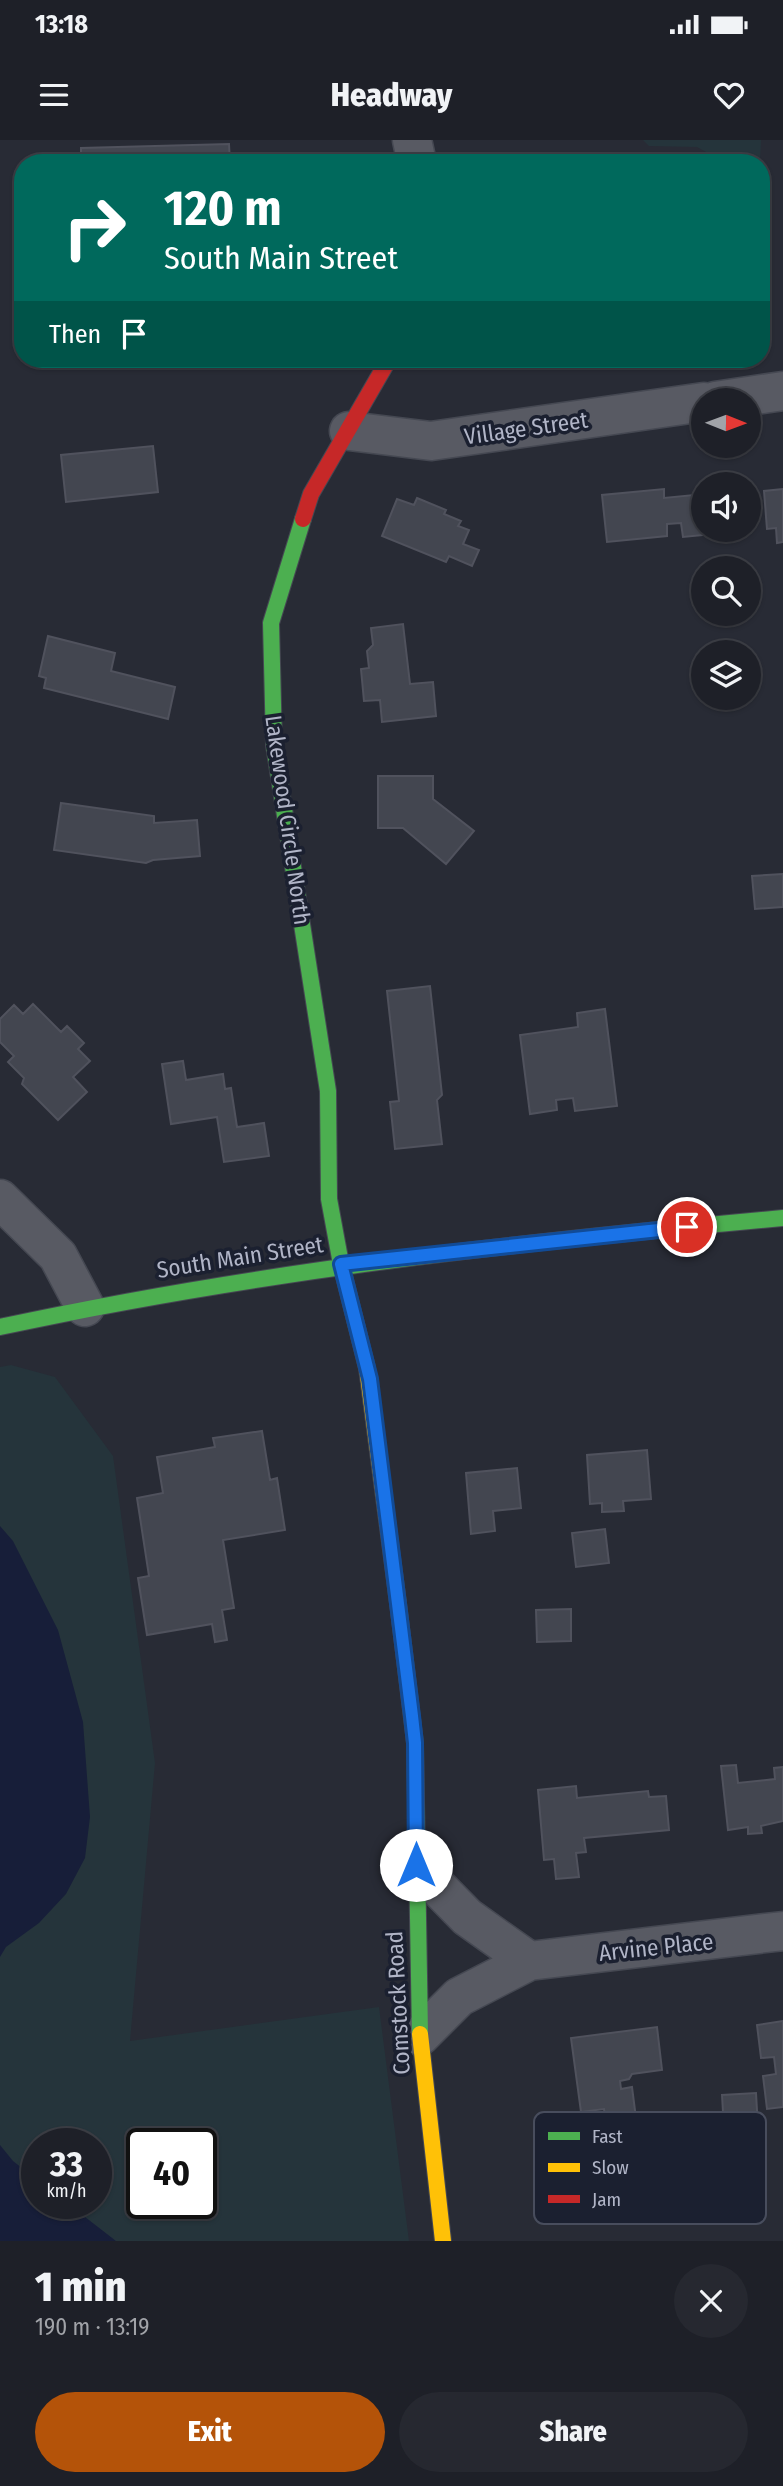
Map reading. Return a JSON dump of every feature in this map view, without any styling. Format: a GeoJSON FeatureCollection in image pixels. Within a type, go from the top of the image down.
{"type":"FeatureCollection","features":[{"type":"Feature","properties":{"kind":"street","name":"Lakewood Circle North"},"geometry":{"type":"LineString","coordinates":[[341,1264],[329,1199],[328,1091],[274,745],[271,623],[311,494],[384,368]]}},
{"type":"Feature","properties":{"kind":"street"},"geometry":{"type":"LineString","coordinates":[[761,394],[783,391]]}},
{"type":"Feature","properties":{"kind":"street","name":"Village Street"},"geometry":{"type":"LineString","coordinates":[[349,431],[431,441],[691,404]]}},
{"type":"Feature","properties":{"kind":"street"},"geometry":{"type":"LineString","coordinates":[[0,1199],[58,1256],[85,1307]]}},
{"type":"Feature","properties":{"kind":"street","name":"South Main Street"},"geometry":{"type":"LineString","coordinates":[[0,1327],[85,1307],[205,1284],[341,1264],[783,1218]]}},
{"type":"Feature","properties":{"kind":"street","name":"Comstock Road"},"geometry":{"type":"LineString","coordinates":[[341,1264],[370,1379],[414,1730],[419,2036],[443,2241]]}},
{"type":"Feature","properties":{"kind":"street"},"geometry":{"type":"LineString","coordinates":[[416,1865],[467,1917],[529,1961]]}},
{"type":"Feature","properties":{"kind":"street","name":"Arvine Place"},"geometry":{"type":"LineString","coordinates":[[419,2036],[459,1997],[529,1961],[783,1931]]}},
{"type":"Feature","properties":{"kind":"shaded area"},"geometry":{"type":"Polygon","coordinates":[[[643,140],[761,140],[760,154],[710,154],[697,147],[649,146],[643,140]]]}},
{"type":"Feature","properties":{"kind":"shaded area"},"geometry":{"type":"Polygon","coordinates":[[[11,1365],[55,1377],[113,1456],[155,1763],[130,2041],[379,2007],[409,2241],[0,2241],[0,1367],[11,1365]]]}},
{"type":"Feature","properties":{"kind":"water"},"geometry":{"type":"Polygon","coordinates":[[[0,1526],[13,1541],[58,1630],[83,1722],[90,1817],[85,1858],[66,1894],[39,1923],[6,1947],[0,1957],[0,1526]]]}},
{"type":"Feature","properties":{"kind":"water"},"geometry":{"type":"Polygon","coordinates":[[[0,2145],[21,2167],[21,2219],[88,2219],[116,2241],[0,2241],[0,2145]]]}},
{"type":"Feature","properties":{"kind":"building"},"geometry":{"type":"Polygon","coordinates":[[[229,144],[230,154],[81,154],[81,148],[229,144]]]}},
{"type":"Feature","properties":{"kind":"building"},"geometry":{"type":"Polygon","coordinates":[[[153,446],[158,492],[66,502],[61,455],[153,446]]]}},
{"type":"Feature","properties":{"kind":"building"},"geometry":{"type":"Polygon","coordinates":[[[664,489],[664,498],[691,495],[691,536],[683,537],[681,523],[667,524],[667,536],[607,542],[602,495],[664,489]]]}},
{"type":"Feature","properties":{"kind":"building"},"geometry":{"type":"Polygon","coordinates":[[[783,489],[783,542],[777,543],[776,528],[767,529],[764,491],[783,489]]]}},
{"type":"Feature","properties":{"kind":"building"},"geometry":{"type":"Polygon","coordinates":[[[417,498],[446,510],[444,514],[461,521],[458,526],[469,530],[463,544],[479,550],[472,566],[449,556],[446,562],[382,536],[397,499],[414,505],[417,498]]]}},
{"type":"Feature","properties":{"kind":"building"},"geometry":{"type":"Polygon","coordinates":[[[403,624],[410,684],[433,682],[436,716],[382,722],[380,700],[364,701],[361,669],[369,668],[367,651],[373,645],[371,628],[403,624]]]}},
{"type":"Feature","properties":{"kind":"building"},"geometry":{"type":"Polygon","coordinates":[[[48,636],[115,653],[111,671],[175,687],[168,719],[44,688],[46,678],[39,676],[48,636]]]}},
{"type":"Feature","properties":{"kind":"building"},"geometry":{"type":"Polygon","coordinates":[[[378,776],[433,776],[433,799],[474,831],[446,864],[403,828],[378,828],[378,776]]]}},
{"type":"Feature","properties":{"kind":"building"},"geometry":{"type":"Polygon","coordinates":[[[61,803],[154,816],[154,823],[197,820],[200,856],[146,863],[54,850],[61,803]]]}},
{"type":"Feature","properties":{"kind":"building"},"geometry":{"type":"Polygon","coordinates":[[[783,874],[783,907],[755,909],[752,876],[783,874]]]}},
{"type":"Feature","properties":{"kind":"building"},"geometry":{"type":"Polygon","coordinates":[[[430,986],[442,1095],[437,1100],[442,1144],[395,1149],[390,1102],[399,1101],[387,991],[430,986]]]}},
{"type":"Feature","properties":{"kind":"building"},"geometry":{"type":"Polygon","coordinates":[[[33,1004],[61,1032],[67,1026],[84,1043],[78,1049],[90,1061],[73,1077],[87,1092],[58,1120],[22,1084],[24,1078],[8,1062],[14,1056],[0,1042],[0,1019],[14,1005],[23,1014],[33,1004]]]}},
{"type":"Feature","properties":{"kind":"building"},"geometry":{"type":"Polygon","coordinates":[[[605,1009],[617,1106],[575,1111],[573,1098],[556,1100],[557,1110],[530,1114],[520,1035],[578,1027],[577,1013],[605,1009]]]}},
{"type":"Feature","properties":{"kind":"building"},"geometry":{"type":"Polygon","coordinates":[[[183,1061],[186,1080],[223,1074],[225,1089],[231,1088],[237,1127],[264,1123],[269,1156],[224,1162],[217,1117],[171,1124],[162,1064],[183,1061]]]}},
{"type":"Feature","properties":{"kind":"building"},"geometry":{"type":"Polygon","coordinates":[[[262,1431],[270,1480],[277,1478],[285,1530],[223,1540],[234,1608],[222,1610],[227,1640],[215,1642],[212,1624],[147,1635],[138,1578],[149,1576],[137,1498],[163,1493],[157,1457],[215,1447],[213,1438],[262,1431]]]}},
{"type":"Feature","properties":{"kind":"building"},"geometry":{"type":"Polygon","coordinates":[[[647,1450],[651,1499],[623,1501],[624,1511],[602,1512],[602,1503],[590,1504],[587,1455],[647,1450]]]}},
{"type":"Feature","properties":{"kind":"building"},"geometry":{"type":"Polygon","coordinates":[[[517,1468],[521,1508],[493,1511],[495,1531],[471,1534],[466,1473],[517,1468]]]}},
{"type":"Feature","properties":{"kind":"building"},"geometry":{"type":"Polygon","coordinates":[[[605,1529],[609,1563],[576,1567],[572,1533],[605,1529]]]}},
{"type":"Feature","properties":{"kind":"building"},"geometry":{"type":"Polygon","coordinates":[[[571,1609],[571,1641],[537,1642],[536,1610],[571,1609]]]}},
{"type":"Feature","properties":{"kind":"building"},"geometry":{"type":"Polygon","coordinates":[[[736,1765],[738,1783],[775,1779],[774,1768],[783,1767],[783,1821],[761,1826],[762,1833],[748,1834],[748,1827],[728,1830],[721,1766],[736,1765]]]}},
{"type":"Feature","properties":{"kind":"building"},"geometry":{"type":"Polygon","coordinates":[[[576,1786],[577,1798],[648,1791],[649,1797],[666,1796],[669,1830],[584,1838],[586,1852],[576,1853],[579,1877],[556,1879],[554,1859],[544,1860],[538,1790],[576,1786]]]}},
{"type":"Feature","properties":{"kind":"building"},"geometry":{"type":"Polygon","coordinates":[[[783,2021],[783,2107],[767,2109],[763,2076],[776,2074],[774,2057],[761,2058],[757,2025],[783,2021]]]}},
{"type":"Feature","properties":{"kind":"building"},"geometry":{"type":"Polygon","coordinates":[[[657,2027],[662,2070],[632,2074],[629,2079],[620,2081],[621,2089],[632,2087],[635,2112],[604,2112],[604,2109],[581,2112],[571,2038],[657,2027]]]}},
{"type":"Feature","properties":{"kind":"building"},"geometry":{"type":"Polygon","coordinates":[[[756,2093],[757,2112],[723,2112],[722,2095],[756,2093]]]}},
{"type":"Feature","properties":{"kind":"traffic: fast"},"geometry":{"type":"LineString","coordinates":[[303,519],[271,623],[274,745],[328,1091],[329,1199],[341,1264],[367,1368]]}},
{"type":"Feature","properties":{"kind":"traffic: fast"},"geometry":{"type":"LineString","coordinates":[[0,1327],[195,1290],[390,1260],[783,1218]]}},
{"type":"Feature","properties":{"kind":"traffic: fast"},"geometry":{"type":"LineString","coordinates":[[398,1603],[415,1743],[420,2034]]}},
{"type":"Feature","properties":{"kind":"traffic: slow"},"geometry":{"type":"LineString","coordinates":[[367,1368],[398,1603]]}},
{"type":"Feature","properties":{"kind":"traffic: slow"},"geometry":{"type":"LineString","coordinates":[[420,2034],[443,2241]]}},
{"type":"Feature","properties":{"kind":"traffic: jam"},"geometry":{"type":"LineString","coordinates":[[303,519],[311,494],[384,368]]}},
{"type":"Feature","properties":{"kind":"route"},"geometry":{"type":"LineString","coordinates":[[416,1865],[415,1743],[370,1379],[341,1264],[687,1227]]}}]}
